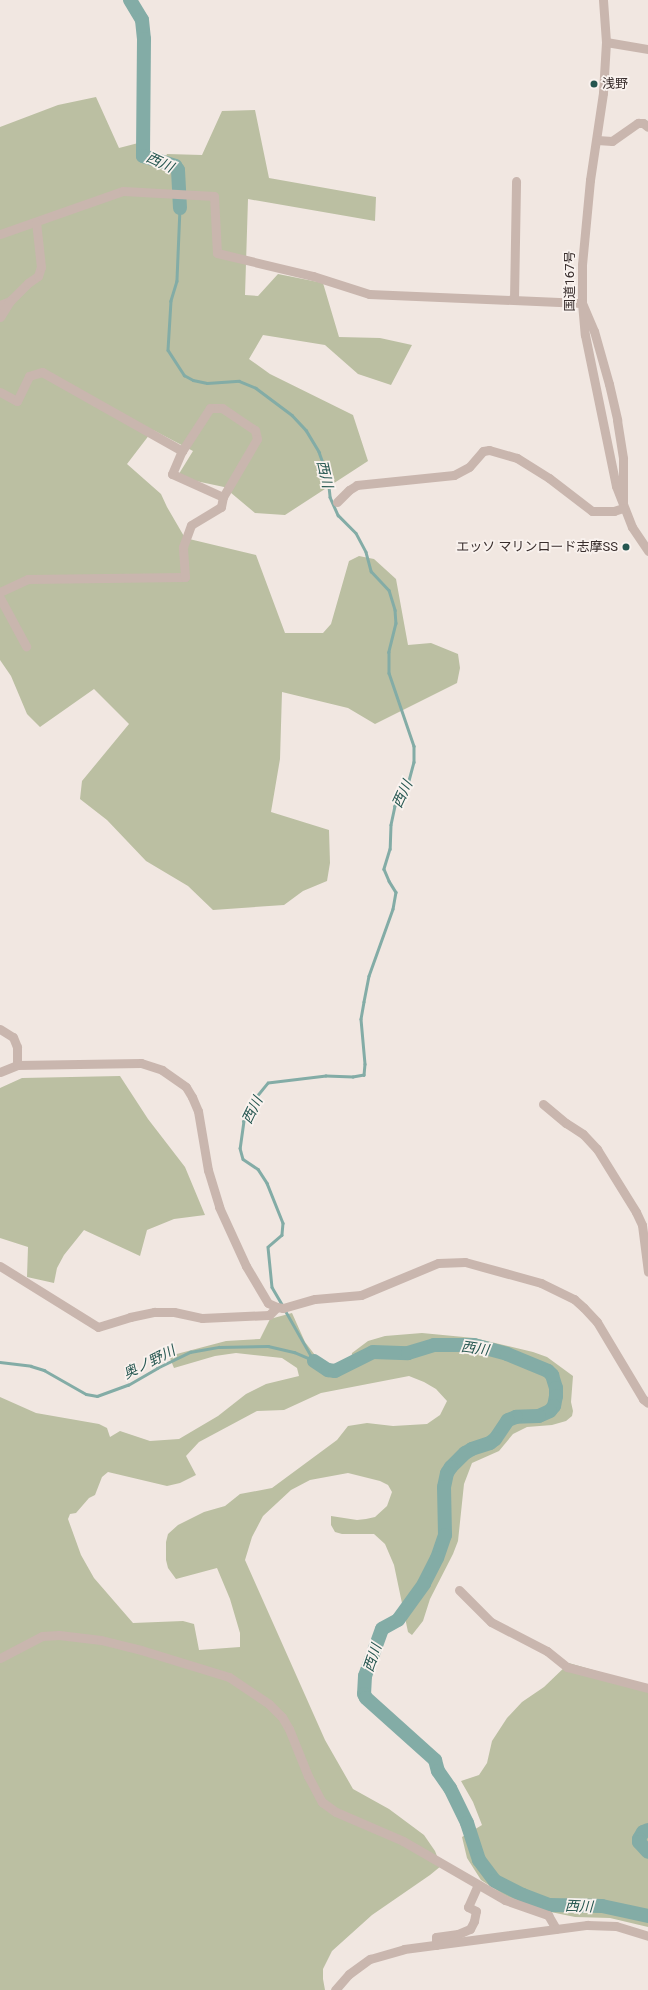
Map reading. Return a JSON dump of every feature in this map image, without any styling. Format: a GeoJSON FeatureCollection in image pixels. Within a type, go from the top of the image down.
{"type":"FeatureCollection","features":[{"type":"Feature","properties":{"kind":"street","name":"国道167号"},"geometry":{"type":"LineString","coordinates":[[603,0],[606,42],[597,140],[590,180],[582,258],[582,303],[586,343],[616,486],[623,508],[635,533],[648,552]]}},
{"type":"Feature","properties":{"kind":"street"},"geometry":{"type":"LineString","coordinates":[[606,42],[648,49]]}},
{"type":"Feature","properties":{"kind":"street"},"geometry":{"type":"LineString","coordinates":[[597,140],[612,141],[638,123],[643,123],[648,127]]}},
{"type":"Feature","properties":{"kind":"street"},"geometry":{"type":"LineString","coordinates":[[514,299],[516,181]]}},
{"type":"Feature","properties":{"kind":"street"},"geometry":{"type":"LineString","coordinates":[[0,234],[123,191],[214,196],[217,253],[313,276],[369,294],[582,303],[594,331],[609,384],[617,420],[623,459],[623,508],[614,511],[592,511],[549,478],[517,458],[489,450],[483,451],[469,467],[454,475],[357,485],[349,490],[337,502]]}},
{"type":"Feature","properties":{"kind":"street"},"geometry":{"type":"LineString","coordinates":[[0,317],[10,301],[28,283],[38,276],[41,267],[36,222]]}},
{"type":"Feature","properties":{"kind":"street"},"geometry":{"type":"LineString","coordinates":[[0,305],[10,301]]}},
{"type":"Feature","properties":{"kind":"street"},"geometry":{"type":"LineString","coordinates":[[0,392],[17,401],[29,376],[34,373],[42,372],[182,451]]}},
{"type":"Feature","properties":{"kind":"street"},"geometry":{"type":"LineString","coordinates":[[0,592],[28,579],[185,577],[183,547],[191,525],[221,507],[223,497],[257,439],[255,430],[222,408],[210,408],[182,451],[172,474],[223,497]]}},
{"type":"Feature","properties":{"kind":"street"},"geometry":{"type":"LineString","coordinates":[[0,598],[26,646]]}},
{"type":"Feature","properties":{"kind":"street"},"geometry":{"type":"LineString","coordinates":[[0,1029],[13,1037],[17,1047],[17,1065]]}},
{"type":"Feature","properties":{"kind":"street"},"geometry":{"type":"LineString","coordinates":[[0,1072],[17,1065],[141,1063],[162,1070],[186,1087],[198,1111],[208,1170],[219,1207],[233,1241],[258,1288],[268,1303],[283,1308],[315,1299],[368,1294],[438,1263],[465,1262],[541,1283],[574,1299],[597,1322],[643,1399],[648,1403]]}},
{"type":"Feature","properties":{"kind":"street"},"geometry":{"type":"LineString","coordinates":[[543,1104],[566,1123],[583,1134],[598,1149],[636,1212],[642,1225],[648,1272]]}},
{"type":"Feature","properties":{"kind":"street"},"geometry":{"type":"LineString","coordinates":[[0,1266],[98,1327],[130,1317],[154,1312],[174,1312],[202,1318],[269,1315],[277,1307]]}},
{"type":"Feature","properties":{"kind":"street"},"geometry":{"type":"LineString","coordinates":[[459,1590],[490,1622],[547,1651],[567,1667],[648,1688]]}},
{"type":"Feature","properties":{"kind":"street"},"geometry":{"type":"LineString","coordinates":[[0,1658],[42,1636],[60,1635],[101,1640],[141,1650],[228,1677],[269,1704],[282,1718],[289,1729],[308,1776],[322,1802],[336,1812],[403,1841],[505,1900],[548,1916],[556,1929]]}},
{"type":"Feature","properties":{"kind":"street"},"geometry":{"type":"LineString","coordinates":[[436,1945],[436,1937],[458,1934],[470,1929],[474,1921],[476,1911],[468,1907],[478,1885]]}},
{"type":"Feature","properties":{"kind":"street"},"geometry":{"type":"LineString","coordinates":[[334,1990],[349,1974],[370,1959],[404,1949],[587,1925],[616,1926],[648,1936]]}},
{"type":"Feature","properties":{"kind":"green space"},"geometry":{"type":"Polygon","coordinates":[[[96,97],[119,148],[146,141],[146,154],[164,160],[167,154],[202,155],[222,111],[255,110],[269,178],[376,197],[375,221],[248,199],[245,295],[258,296],[278,274],[323,283],[339,337],[380,338],[412,345],[391,385],[358,374],[325,345],[263,335],[249,359],[270,374],[353,415],[368,461],[285,515],[255,513],[224,487],[177,477],[193,451],[153,430],[127,464],[161,494],[185,538],[256,555],[285,633],[323,633],[331,624],[349,561],[359,556],[374,559],[396,579],[408,645],[431,643],[458,654],[460,668],[457,683],[375,724],[348,708],[282,692],[280,759],[271,812],[329,830],[330,863],[327,881],[303,891],[284,905],[213,910],[188,886],[146,861],[107,820],[80,799],[82,781],[129,724],[94,689],[40,727],[27,714],[11,676],[0,660],[0,127],[58,105],[96,97]]]}},
{"type":"Feature","properties":{"kind":"green space"},"geometry":{"type":"Polygon","coordinates":[[[120,1076],[148,1119],[185,1167],[205,1215],[174,1219],[147,1230],[140,1256],[84,1230],[64,1255],[57,1268],[54,1283],[27,1277],[28,1247],[0,1238],[0,1088],[22,1078],[120,1076]]]}},
{"type":"Feature","properties":{"kind":"green space"},"geometry":{"type":"Polygon","coordinates":[[[292,1313],[305,1342],[321,1363],[331,1364],[337,1368],[351,1362],[352,1353],[368,1341],[385,1336],[422,1333],[474,1338],[533,1352],[547,1357],[573,1376],[571,1402],[573,1411],[572,1416],[566,1421],[552,1425],[527,1427],[513,1434],[499,1451],[472,1463],[464,1484],[458,1541],[430,1599],[423,1621],[412,1635],[408,1632],[394,1565],[385,1544],[374,1534],[342,1534],[335,1532],[331,1525],[331,1516],[357,1520],[375,1517],[387,1506],[392,1492],[388,1485],[380,1481],[348,1473],[310,1480],[291,1490],[263,1516],[252,1537],[245,1560],[325,1740],[353,1789],[389,1809],[424,1835],[435,1851],[441,1866],[372,1915],[332,1951],[323,1969],[325,1990],[0,1990],[0,1397],[36,1413],[99,1424],[107,1428],[110,1437],[120,1431],[150,1441],[179,1439],[218,1416],[246,1394],[266,1384],[299,1376],[297,1368],[282,1358],[236,1353],[215,1356],[174,1368],[169,1356],[226,1341],[260,1339],[270,1319],[292,1313]],[[409,1376],[321,1393],[284,1410],[257,1411],[199,1442],[186,1456],[196,1475],[180,1483],[167,1486],[108,1472],[102,1477],[95,1495],[89,1498],[76,1513],[70,1514],[68,1519],[81,1555],[94,1578],[133,1623],[183,1621],[194,1624],[199,1650],[240,1647],[240,1633],[230,1599],[217,1568],[176,1579],[168,1568],[166,1560],[166,1542],[168,1534],[178,1525],[204,1512],[225,1506],[240,1494],[272,1488],[337,1440],[348,1426],[367,1423],[393,1426],[427,1424],[440,1415],[447,1401],[436,1389],[409,1376]]]}},
{"type":"Feature","properties":{"kind":"green space"},"geometry":{"type":"Polygon","coordinates":[[[569,1663],[648,1686],[648,1927],[610,1918],[575,1917],[536,1909],[504,1895],[481,1880],[467,1858],[462,1837],[482,1825],[473,1802],[461,1781],[479,1775],[487,1763],[492,1741],[507,1718],[522,1702],[544,1687],[569,1663]]]}},
{"type":"Feature","properties":{"kind":"waterway","name":"西川"},"geometry":{"type":"LineString","coordinates":[[130,0],[142,20],[144,39],[143,156],[175,166],[178,170],[180,208]]}},
{"type":"Feature","properties":{"kind":"waterway","name":"西川"},"geometry":{"type":"LineString","coordinates":[[180,208],[177,281],[171,301],[168,350],[184,375],[193,380],[207,383],[239,381],[256,388],[292,415],[306,430],[319,452],[328,477],[330,497],[338,515],[356,533],[366,552],[371,571],[389,590],[395,610],[396,623],[389,652],[389,673],[414,746],[414,762],[408,785],[395,806],[391,825],[390,849],[384,869],[396,892],[393,909],[369,976],[361,1019],[365,1064],[364,1075],[353,1077],[326,1076],[268,1083],[255,1099],[244,1121],[240,1148],[243,1159],[258,1169],[267,1183],[283,1223],[282,1235],[268,1247],[272,1287],[283,1306]]}},
{"type":"Feature","properties":{"kind":"waterway","name":"西川"},"geometry":{"type":"LineString","coordinates":[[285,1310],[314,1361]]}},
{"type":"Feature","properties":{"kind":"waterway","name":"西川"},"geometry":{"type":"LineString","coordinates":[[314,1361],[328,1370],[335,1371],[373,1352],[408,1353],[434,1345],[474,1345],[507,1354],[548,1371],[552,1375],[556,1388],[556,1396],[554,1406],[550,1411],[539,1416],[516,1417],[508,1420],[495,1439],[490,1443],[465,1453],[447,1473],[444,1487],[445,1535],[437,1558],[424,1584],[398,1620],[382,1629],[365,1676],[364,1694],[366,1698],[435,1760],[438,1771],[450,1788],[467,1823],[479,1860],[495,1881],[523,1895],[549,1905],[602,1906],[648,1916]]}},
{"type":"Feature","properties":{"kind":"waterway","name":"奥ノ野川"},"geometry":{"type":"LineString","coordinates":[[0,1362],[31,1366],[44,1370],[86,1394],[97,1396],[128,1385],[157,1368],[190,1352],[219,1347],[268,1346],[294,1352],[313,1360]]}},
{"type":"Feature","properties":{"kind":"waterway"},"geometry":{"type":"LineString","coordinates":[[648,1830],[643,1832],[639,1839],[639,1842],[648,1852]]}},
{"type":"Feature","properties":{"kind":"place","name":"浅野"},"geometry":{"type":"Point","coordinates":[594,84]}},
{"type":"Feature","properties":{"kind":"place","name":"エッソ マリンロード志摩SS"},"geometry":{"type":"Point","coordinates":[626,547]}}]}
